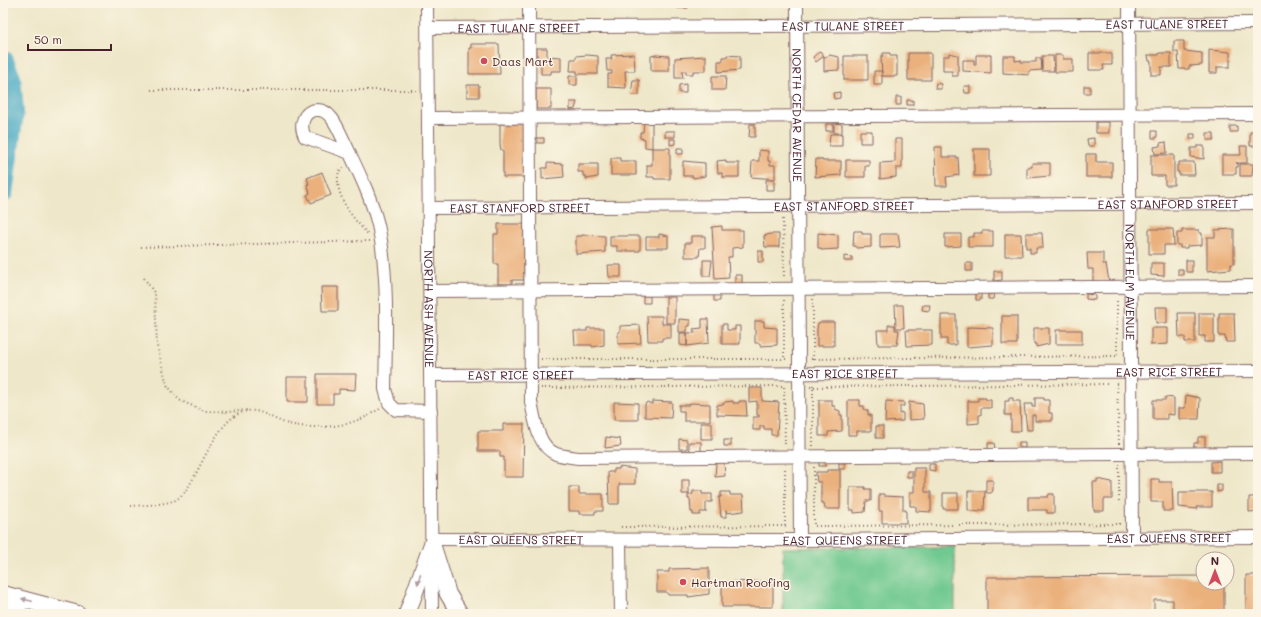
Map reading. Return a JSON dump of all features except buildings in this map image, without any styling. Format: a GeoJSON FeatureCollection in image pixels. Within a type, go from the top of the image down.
{"type":"FeatureCollection","features":[{"type":"Feature","properties":{"kind":"highway"},"geometry":{"type":"LineString","coordinates":[[3,608],[19,614]]}},
{"type":"Feature","properties":{"kind":"main road"},"geometry":{"type":"LineString","coordinates":[[407,614],[432,541]]}},
{"type":"Feature","properties":{"kind":"main road"},"geometry":{"type":"LineString","coordinates":[[432,541],[448,594],[460,614]]}},
{"type":"Feature","properties":{"kind":"main road"},"geometry":{"type":"LineString","coordinates":[[3,594],[78,614]]}},
{"type":"Feature","properties":{"kind":"street","name":"NORTH ASH AVENUE"},"geometry":{"type":"LineString","coordinates":[[427,3],[432,614]]}},
{"type":"Feature","properties":{"kind":"street"},"geometry":{"type":"LineString","coordinates":[[529,3],[532,290],[531,402],[538,431],[546,446],[556,454],[578,458],[1258,453]]}},
{"type":"Feature","properties":{"kind":"street","name":"NORTH CEDAR AVENUE"},"geometry":{"type":"LineString","coordinates":[[797,3],[800,540]]}},
{"type":"Feature","properties":{"kind":"street","name":"NORTH ELM AVENUE"},"geometry":{"type":"LineString","coordinates":[[1129,3],[1132,538]]}},
{"type":"Feature","properties":{"kind":"street","name":"EAST TULANE STREET"},"geometry":{"type":"LineString","coordinates":[[428,28],[1258,23]]}},
{"type":"Feature","properties":{"kind":"street"},"geometry":{"type":"LineString","coordinates":[[428,118],[1258,114]]}},
{"type":"Feature","properties":{"kind":"street"},"geometry":{"type":"LineString","coordinates":[[350,153],[361,177],[378,225],[382,254],[386,321],[385,389],[390,403],[396,410],[431,411]]}},
{"type":"Feature","properties":{"kind":"street","name":"EAST STANFORD STREET"},"geometry":{"type":"LineString","coordinates":[[429,208],[1258,203]]}},
{"type":"Feature","properties":{"kind":"street"},"geometry":{"type":"LineString","coordinates":[[430,291],[1258,286]]}},
{"type":"Feature","properties":{"kind":"street","name":"EAST RICE STREET"},"geometry":{"type":"LineString","coordinates":[[431,375],[1258,370]]}},
{"type":"Feature","properties":{"kind":"street","name":"EAST QUEENS STREET"},"geometry":{"type":"LineString","coordinates":[[432,541],[1258,537]]}},
{"type":"Feature","properties":{"kind":"street"},"geometry":{"type":"LineString","coordinates":[[620,540],[621,614]]}},
{"type":"Feature","properties":{"kind":"path"},"geometry":{"type":"LineString","coordinates":[[151,90],[287,88],[428,90]]}},
{"type":"Feature","properties":{"kind":"path"},"geometry":{"type":"LineString","coordinates":[[141,247],[375,241],[356,222],[347,208],[340,192],[337,178],[339,171],[350,162],[350,153]]}},
{"type":"Feature","properties":{"kind":"path"},"geometry":{"type":"LineString","coordinates":[[144,278],[155,294],[157,346],[167,385],[178,400],[204,410],[228,412],[250,410],[269,414],[288,424],[325,427],[359,420],[390,403]]}},
{"type":"Feature","properties":{"kind":"path"},"geometry":{"type":"LineString","coordinates":[[532,359],[812,359],[1117,356],[1117,287]]}},
{"type":"Feature","properties":{"kind":"path"},"geometry":{"type":"LineString","coordinates":[[812,288],[814,526],[1119,524],[1119,516]]}},
{"type":"Feature","properties":{"kind":"path"},"geometry":{"type":"LineString","coordinates":[[799,387],[1117,384],[1119,508]]}},
{"type":"Feature","properties":{"kind":"path"},"geometry":{"type":"LineString","coordinates":[[131,506],[174,501],[182,496],[188,490],[194,475],[213,440],[238,414],[250,410]]}},
{"type":"Feature","properties":{"kind":"green space"},"geometry":{"type":"Polygon","coordinates":[[[955,547],[955,614],[783,614],[783,548],[955,547]]]}},
{"type":"Feature","properties":{"kind":"waterway"},"geometry":{"type":"LineString","coordinates":[[3,59],[11,78],[14,112],[3,193]]}},
{"type":"Feature","properties":{"kind":"place","name":"Daas Mart"},"geometry":{"type":"Point","coordinates":[484,61]}},
{"type":"Feature","properties":{"kind":"place","name":"Hartman Roofing"},"geometry":{"type":"Point","coordinates":[683,582]}}]}
